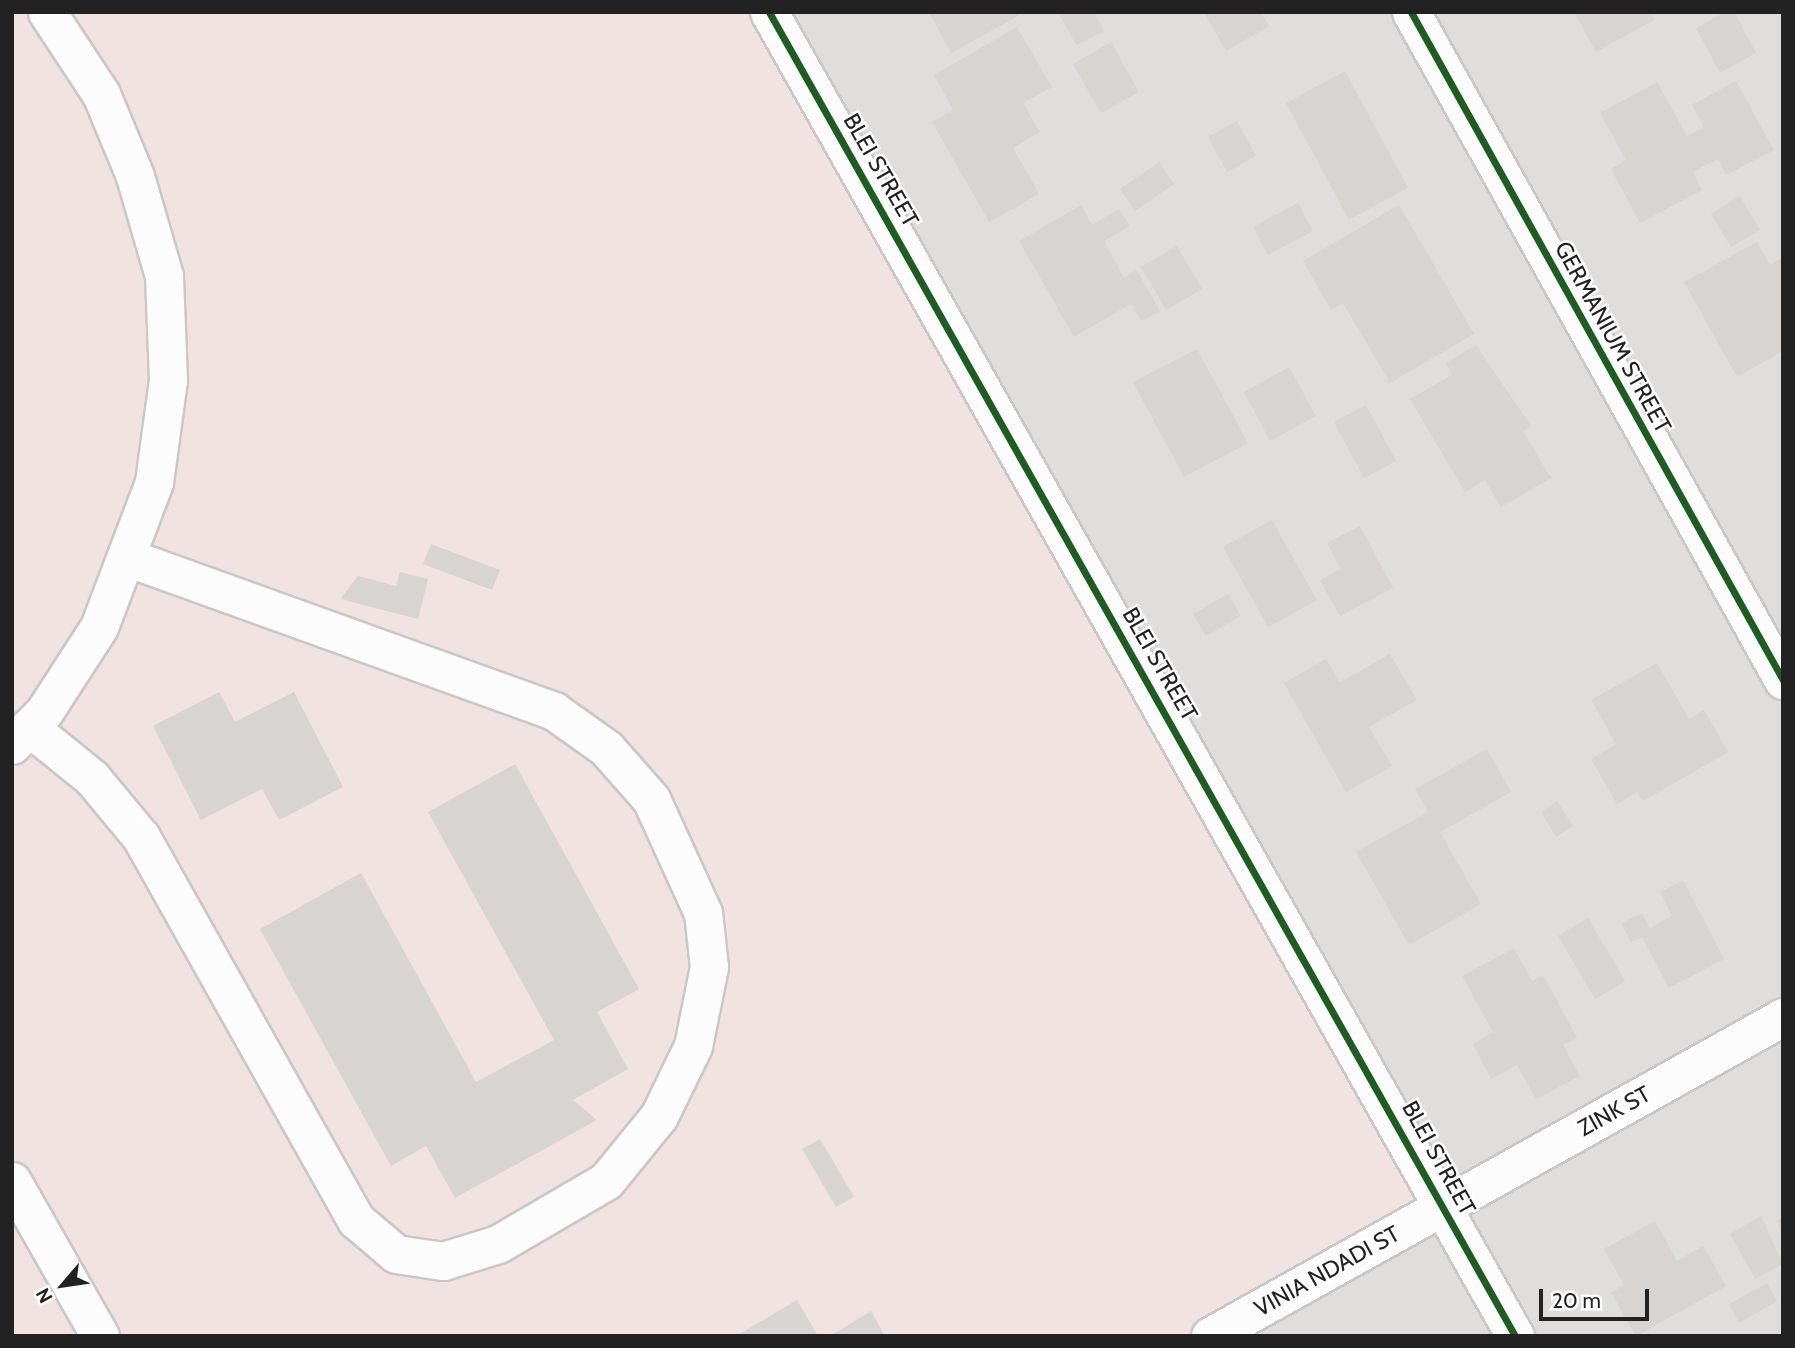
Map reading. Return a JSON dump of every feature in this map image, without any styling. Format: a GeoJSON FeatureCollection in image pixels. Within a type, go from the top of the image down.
{"type":"FeatureCollection","features":[{"type":"Feature","properties":{"kind":"street"},"geometry":{"type":"LineString","coordinates":[[47,12],[101,94],[135,176],[164,276],[168,380],[154,482],[99,627],[21,736],[92,778],[141,837],[356,1220],[396,1254],[443,1261],[498,1244],[606,1181],[659,1116],[694,1046],[709,967],[703,913],[651,799],[606,748],[554,711],[126,557]]}},
{"type":"Feature","properties":{"kind":"street","name":"BLEI STREET"},"geometry":{"type":"LineString","coordinates":[[769,12],[1515,1336]]}},
{"type":"Feature","properties":{"kind":"street","name":"GERMANIUM STREET"},"geometry":{"type":"LineString","coordinates":[[1410,12],[1783,680]]}},
{"type":"Feature","properties":{"kind":"street","name":"ZINK ST"},"geometry":{"type":"LineString","coordinates":[[1444,1206],[1783,1017]]}},
{"type":"Feature","properties":{"kind":"street"},"geometry":{"type":"LineString","coordinates":[[12,1181],[100,1336]]}},
{"type":"Feature","properties":{"kind":"street","name":"VINIA NDADI ST"},"geometry":{"type":"LineString","coordinates":[[1210,1336],[1444,1206]]}},
{"type":"Feature","properties":{"kind":"shaded area"},"geometry":{"type":"Polygon","coordinates":[[[12,12],[769,12],[1444,1206],[1210,1336],[12,1336],[12,12]]]}},
{"type":"Feature","properties":{"kind":"shaded area"},"geometry":{"type":"Polygon","coordinates":[[[784,12],[1783,12],[1783,1336],[1210,1336],[784,12]]]}},
{"type":"Feature","properties":{"kind":"building"},"geometry":{"type":"Polygon","coordinates":[[[929,12],[1016,12],[1018,16],[951,53],[929,12]]]}},
{"type":"Feature","properties":{"kind":"building"},"geometry":{"type":"Polygon","coordinates":[[[1058,12],[1094,12],[1104,31],[1076,45],[1058,12]]]}},
{"type":"Feature","properties":{"kind":"building"},"geometry":{"type":"Polygon","coordinates":[[[1204,12],[1261,12],[1269,26],[1226,51],[1204,12]]]}},
{"type":"Feature","properties":{"kind":"building"},"geometry":{"type":"Polygon","coordinates":[[[1574,12],[1650,12],[1654,20],[1596,52],[1574,12]]]}},
{"type":"Feature","properties":{"kind":"building"},"geometry":{"type":"Polygon","coordinates":[[[1725,12],[1734,12],[1756,53],[1720,73],[1696,28],[1725,12]]]}},
{"type":"Feature","properties":{"kind":"building"},"geometry":{"type":"Polygon","coordinates":[[[1017,27],[1052,87],[1023,103],[1040,132],[1013,148],[1039,194],[989,222],[932,122],[953,110],[934,75],[1017,27]]]}},
{"type":"Feature","properties":{"kind":"building"},"geometry":{"type":"Polygon","coordinates":[[[1111,42],[1139,92],[1101,113],[1073,64],[1111,42]]]}},
{"type":"Feature","properties":{"kind":"building"},"geometry":{"type":"Polygon","coordinates":[[[1345,71],[1408,188],[1349,220],[1286,103],[1345,71]]]}},
{"type":"Feature","properties":{"kind":"building"},"geometry":{"type":"Polygon","coordinates":[[[1736,81],[1774,150],[1726,175],[1718,159],[1693,172],[1702,190],[1640,223],[1611,169],[1626,160],[1600,113],[1657,82],[1687,136],[1704,127],[1692,105],[1736,81]]]}},
{"type":"Feature","properties":{"kind":"building"},"geometry":{"type":"Polygon","coordinates":[[[1237,121],[1256,156],[1227,172],[1208,137],[1237,121]]]}},
{"type":"Feature","properties":{"kind":"building"},"geometry":{"type":"Polygon","coordinates":[[[1159,162],[1174,184],[1135,211],[1120,189],[1159,162]]]}},
{"type":"Feature","properties":{"kind":"building"},"geometry":{"type":"Polygon","coordinates":[[[1740,196],[1760,230],[1731,247],[1711,214],[1740,196]]]}},
{"type":"Feature","properties":{"kind":"building"},"geometry":{"type":"Polygon","coordinates":[[[1298,203],[1313,231],[1268,255],[1253,227],[1298,203]]]}},
{"type":"Feature","properties":{"kind":"building"},"geometry":{"type":"Polygon","coordinates":[[[1081,205],[1092,225],[1119,209],[1130,226],[1104,241],[1124,278],[1137,270],[1160,311],[1141,321],[1131,304],[1074,337],[1019,241],[1081,205]]]}},
{"type":"Feature","properties":{"kind":"building"},"geometry":{"type":"Polygon","coordinates":[[[1399,205],[1474,334],[1390,383],[1343,303],[1331,310],[1303,261],[1399,205]]]}},
{"type":"Feature","properties":{"kind":"building"},"geometry":{"type":"Polygon","coordinates":[[[1757,242],[1770,265],[1783,257],[1783,351],[1737,377],[1684,282],[1757,242]]]}},
{"type":"Feature","properties":{"kind":"building"},"geometry":{"type":"Polygon","coordinates":[[[1177,246],[1202,289],[1166,310],[1141,267],[1177,246]]]}},
{"type":"Feature","properties":{"kind":"building"},"geometry":{"type":"Polygon","coordinates":[[[1476,345],[1531,426],[1523,431],[1551,478],[1501,507],[1485,480],[1465,492],[1410,399],[1452,375],[1446,363],[1476,345]]]}},
{"type":"Feature","properties":{"kind":"building"},"geometry":{"type":"Polygon","coordinates":[[[1197,349],[1248,443],[1184,477],[1133,382],[1197,349]]]}},
{"type":"Feature","properties":{"kind":"building"},"geometry":{"type":"Polygon","coordinates":[[[1289,367],[1316,416],[1270,441],[1244,392],[1289,367]]]}},
{"type":"Feature","properties":{"kind":"building"},"geometry":{"type":"Polygon","coordinates":[[[1366,405],[1396,461],[1364,478],[1334,422],[1366,405]]]}},
{"type":"Feature","properties":{"kind":"building"},"geometry":{"type":"Polygon","coordinates":[[[1272,520],[1317,600],[1268,627],[1223,547],[1272,520]]]}},
{"type":"Feature","properties":{"kind":"building"},"geometry":{"type":"Polygon","coordinates":[[[1360,526],[1393,588],[1340,616],[1320,580],[1341,569],[1327,543],[1360,526]]]}},
{"type":"Feature","properties":{"kind":"building"},"geometry":{"type":"Polygon","coordinates":[[[431,544],[500,570],[492,590],[423,564],[431,544]]]}},
{"type":"Feature","properties":{"kind":"building"},"geometry":{"type":"Polygon","coordinates":[[[400,572],[428,579],[418,619],[340,599],[358,576],[396,586],[400,572]]]}},
{"type":"Feature","properties":{"kind":"building"},"geometry":{"type":"Polygon","coordinates":[[[1228,594],[1241,616],[1206,636],[1193,614],[1228,594]]]}},
{"type":"Feature","properties":{"kind":"building"},"geometry":{"type":"Polygon","coordinates":[[[1390,654],[1417,700],[1369,727],[1392,766],[1346,792],[1284,683],[1326,659],[1340,682],[1390,654]]]}},
{"type":"Feature","properties":{"kind":"building"},"geometry":{"type":"Polygon","coordinates":[[[1657,663],[1689,719],[1704,710],[1728,752],[1643,801],[1637,792],[1617,804],[1591,759],[1616,744],[1591,700],[1657,663]]]}},
{"type":"Feature","properties":{"kind":"building"},"geometry":{"type":"Polygon","coordinates":[[[219,692],[235,722],[294,692],[343,787],[279,820],[262,789],[201,820],[153,726],[219,692]]]}},
{"type":"Feature","properties":{"kind":"building"},"geometry":{"type":"Polygon","coordinates":[[[1487,749],[1511,792],[1440,832],[1481,904],[1409,945],[1356,852],[1428,812],[1415,789],[1487,749]]]}},
{"type":"Feature","properties":{"kind":"building"},"geometry":{"type":"Polygon","coordinates":[[[515,764],[639,989],[597,1012],[628,1069],[573,1100],[597,1120],[455,1198],[426,1146],[391,1166],[260,929],[361,873],[476,1082],[554,1040],[428,812],[515,764]]]}},
{"type":"Feature","properties":{"kind":"building"},"geometry":{"type":"Polygon","coordinates":[[[1557,801],[1573,826],[1556,837],[1541,812],[1557,801]]]}},
{"type":"Feature","properties":{"kind":"building"},"geometry":{"type":"Polygon","coordinates":[[[1683,880],[1724,959],[1669,988],[1642,937],[1631,942],[1621,923],[1642,913],[1650,928],[1672,916],[1660,892],[1683,880]]]}},
{"type":"Feature","properties":{"kind":"building"},"geometry":{"type":"Polygon","coordinates":[[[1588,918],[1625,981],[1595,999],[1558,936],[1588,918]]]}},
{"type":"Feature","properties":{"kind":"building"},"geometry":{"type":"Polygon","coordinates":[[[1514,948],[1532,981],[1543,975],[1577,1038],[1563,1045],[1580,1076],[1536,1099],[1517,1065],[1491,1079],[1473,1044],[1493,1032],[1462,976],[1514,948]]]}},
{"type":"Feature","properties":{"kind":"building"},"geometry":{"type":"Polygon","coordinates":[[[820,1139],[854,1197],[836,1207],[802,1149],[820,1139]]]}},
{"type":"Feature","properties":{"kind":"building"},"geometry":{"type":"Polygon","coordinates":[[[1761,1216],[1783,1264],[1755,1279],[1730,1234],[1761,1216]]]}},
{"type":"Feature","properties":{"kind":"building"},"geometry":{"type":"Polygon","coordinates":[[[1783,1217],[1783,1234],[1776,1221],[1783,1217]]]}},
{"type":"Feature","properties":{"kind":"building"},"geometry":{"type":"Polygon","coordinates":[[[1655,1221],[1677,1261],[1703,1246],[1726,1286],[1636,1336],[1611,1293],[1624,1285],[1604,1249],[1655,1221]]]}},
{"type":"Feature","properties":{"kind":"building"},"geometry":{"type":"Polygon","coordinates":[[[1767,1283],[1777,1301],[1739,1323],[1729,1304],[1767,1283]]]}},
{"type":"Feature","properties":{"kind":"building"},"geometry":{"type":"Polygon","coordinates":[[[797,1300],[818,1336],[736,1336],[797,1300]]]}},
{"type":"Feature","properties":{"kind":"building"},"geometry":{"type":"Polygon","coordinates":[[[871,1311],[885,1336],[830,1336],[871,1311]]]}},
{"type":"Feature","properties":{"kind":"cycle path"},"geometry":{"type":"LineString","coordinates":[[769,12],[1515,1336]]}},
{"type":"Feature","properties":{"kind":"cycle path"},"geometry":{"type":"LineString","coordinates":[[1411,12],[1783,680]]}}]}
